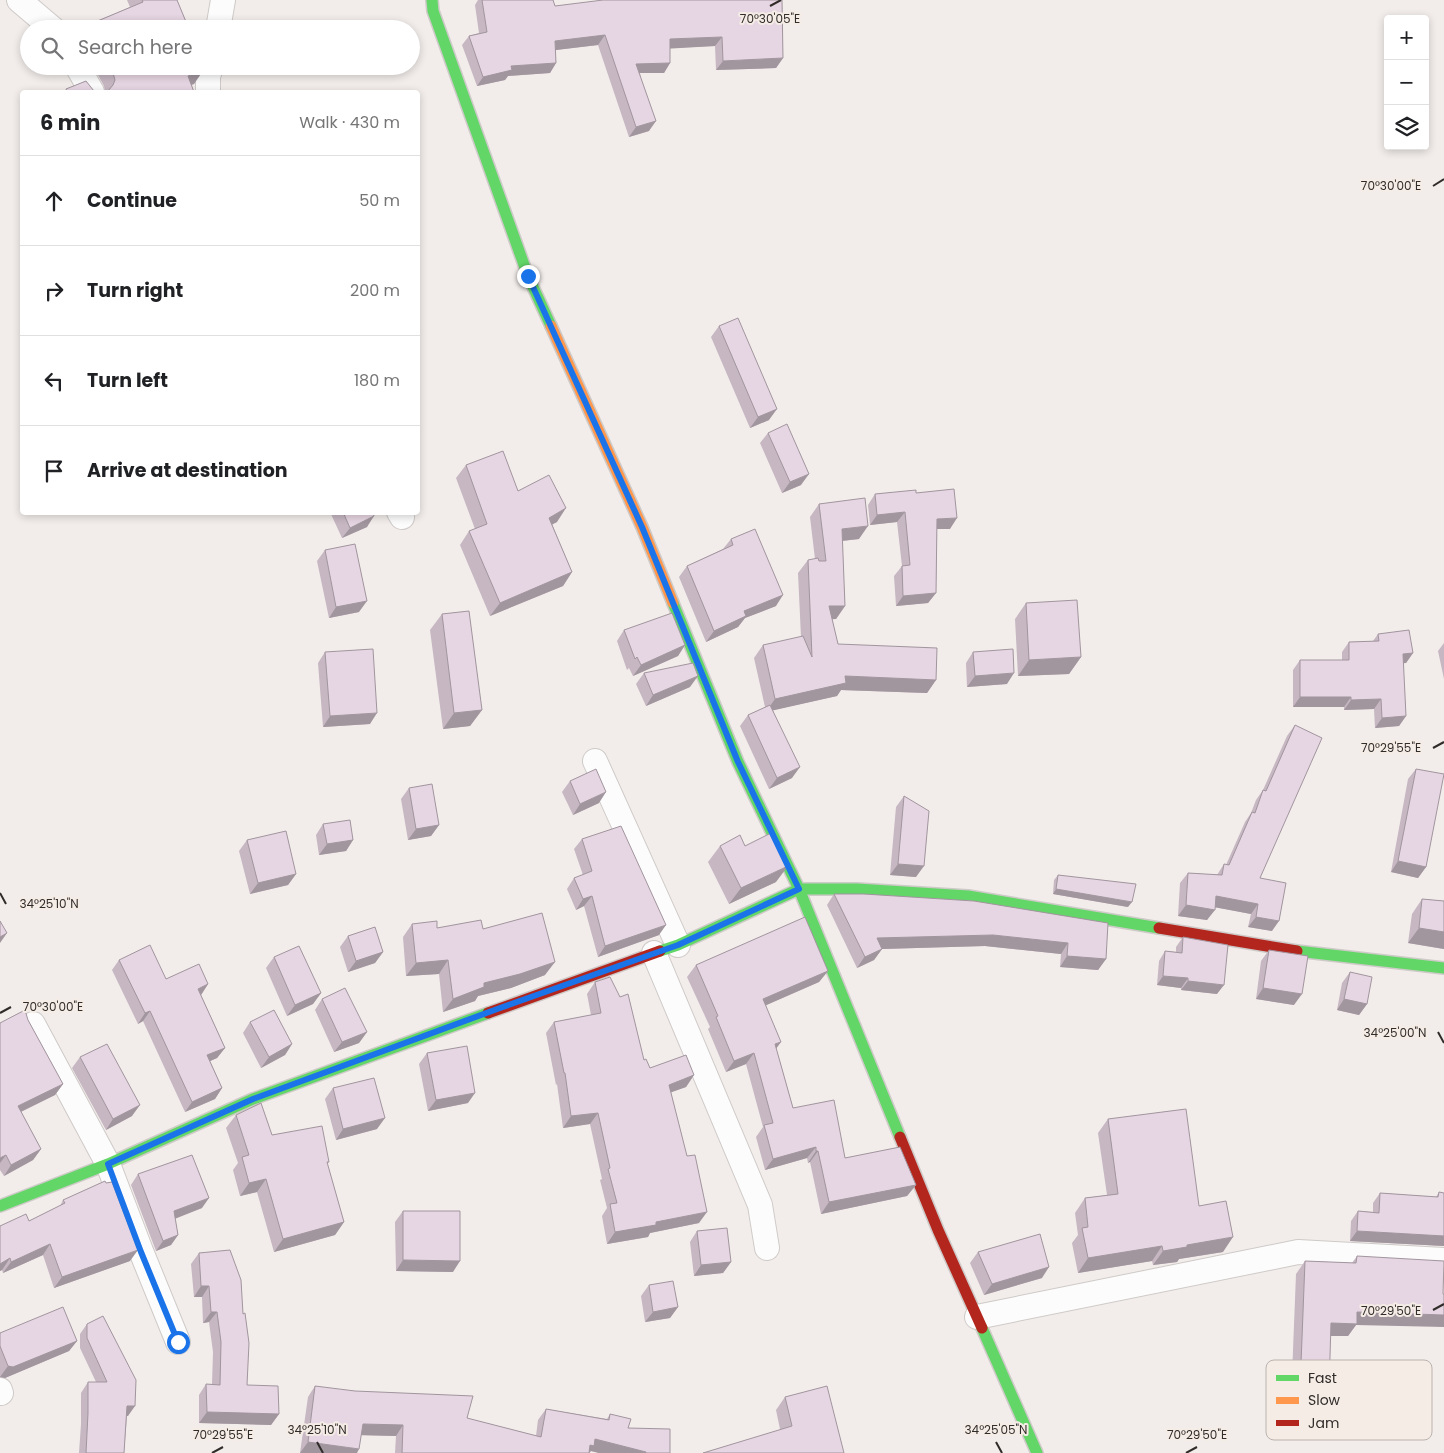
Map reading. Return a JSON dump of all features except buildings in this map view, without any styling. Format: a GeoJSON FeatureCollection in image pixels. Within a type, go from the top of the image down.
{"type":"FeatureCollection","features":[{"type":"Feature","properties":{"kind":"street"},"geometry":{"type":"LineString","coordinates":[[19,0],[42,20]]}},
{"type":"Feature","properties":{"kind":"street"},"geometry":{"type":"LineString","coordinates":[[220,20],[223,0]]}},
{"type":"Feature","properties":{"kind":"street"},"geometry":{"type":"LineString","coordinates":[[432,0],[433,11],[528,276],[642,527],[738,762],[799,889],[938,1230],[1037,1453]]}},
{"type":"Feature","properties":{"kind":"street"},"geometry":{"type":"LineString","coordinates":[[82,75],[91,90]]}},
{"type":"Feature","properties":{"kind":"street"},"geometry":{"type":"LineString","coordinates":[[208,75],[208,90]]}},
{"type":"Feature","properties":{"kind":"street"},"geometry":{"type":"LineString","coordinates":[[595,761],[678,945]]}},
{"type":"Feature","properties":{"kind":"street"},"geometry":{"type":"LineString","coordinates":[[0,1206],[108,1164],[253,1099],[678,945],[799,889],[968,896],[1283,949],[1444,968]]}},
{"type":"Feature","properties":{"kind":"street"},"geometry":{"type":"LineString","coordinates":[[654,953],[760,1205],[767,1248]]}},
{"type":"Feature","properties":{"kind":"street"},"geometry":{"type":"LineString","coordinates":[[33,1024],[108,1164],[178,1342]]}},
{"type":"Feature","properties":{"kind":"street"},"geometry":{"type":"LineString","coordinates":[[976,1317],[1298,1252],[1444,1260]]}},
{"type":"Feature","properties":{"kind":"traffic: fast"},"geometry":{"type":"LineString","coordinates":[[432,0],[433,11],[528,276],[551,326]]}},
{"type":"Feature","properties":{"kind":"traffic: fast"},"geometry":{"type":"LineString","coordinates":[[673,603],[738,762],[799,889],[900,1137]]}},
{"type":"Feature","properties":{"kind":"traffic: fast"},"geometry":{"type":"LineString","coordinates":[[660,951],[678,945],[799,889],[857,889],[968,896],[1159,928]]}},
{"type":"Feature","properties":{"kind":"traffic: fast"},"geometry":{"type":"LineString","coordinates":[[1297,951],[1444,968]]}},
{"type":"Feature","properties":{"kind":"traffic: fast"},"geometry":{"type":"LineString","coordinates":[[0,1206],[108,1164],[253,1099],[488,1013]]}},
{"type":"Feature","properties":{"kind":"traffic: fast"},"geometry":{"type":"LineString","coordinates":[[982,1328],[1037,1453]]}},
{"type":"Feature","properties":{"kind":"traffic: slow"},"geometry":{"type":"LineString","coordinates":[[551,326],[642,527],[673,603]]}},
{"type":"Feature","properties":{"kind":"traffic: jam"},"geometry":{"type":"LineString","coordinates":[[1159,928],[1297,951]]}},
{"type":"Feature","properties":{"kind":"traffic: jam"},"geometry":{"type":"LineString","coordinates":[[488,1013],[660,951]]}},
{"type":"Feature","properties":{"kind":"traffic: jam"},"geometry":{"type":"LineString","coordinates":[[900,1137],[938,1230],[982,1328]]}},
{"type":"Feature","properties":{"kind":"route"},"geometry":{"type":"LineString","coordinates":[[178,1342],[108,1164],[253,1099],[678,945],[799,889],[738,762],[642,527],[528,276]]}}]}
